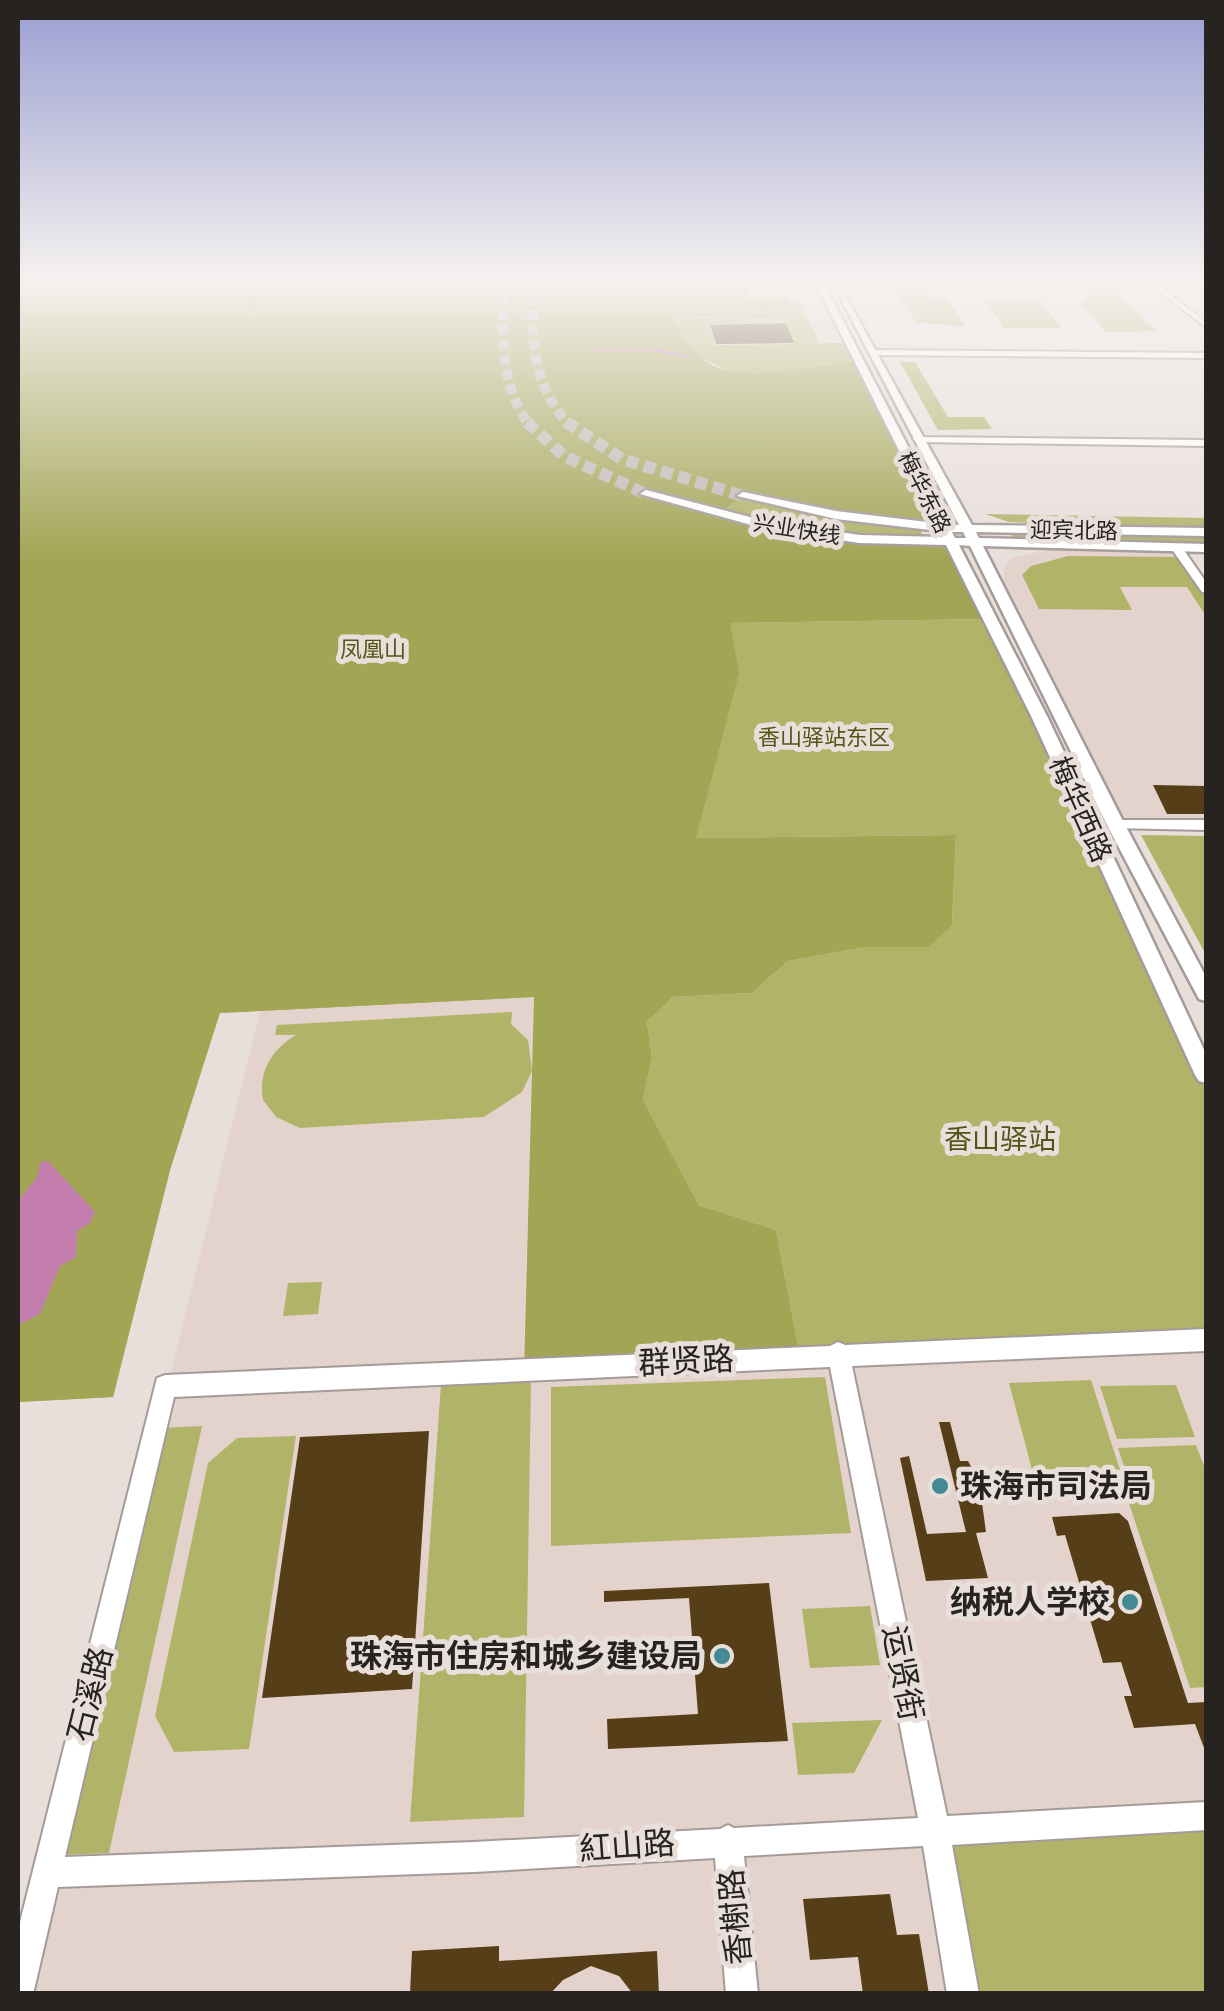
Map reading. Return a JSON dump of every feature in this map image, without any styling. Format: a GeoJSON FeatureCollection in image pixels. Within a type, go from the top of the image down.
{"type":"FeatureCollection","features":[{"type":"Feature","properties":{"kind":"main road","name":"梅华东路"},"geometry":{"type":"LineString","coordinates":[[865,374],[951,544]]}},
{"type":"Feature","properties":{"kind":"main road","name":"梅华东路"},"geometry":{"type":"LineString","coordinates":[[884,374],[968,528]]}},
{"type":"Feature","properties":{"kind":"main road"},"geometry":{"type":"LineString","coordinates":[[925,453],[941,468],[965,507],[982,518],[1013,524],[1118,530]]}},
{"type":"Feature","properties":{"kind":"main road"},"geometry":{"type":"LineString","coordinates":[[890,522],[914,520],[924,512],[906,456]]}},
{"type":"Feature","properties":{"kind":"main road","name":"兴业快线"},"geometry":{"type":"LineString","coordinates":[[646,494],[785,529],[951,544]]}},
{"type":"Feature","properties":{"kind":"main road","name":"兴业快线"},"geometry":{"type":"LineString","coordinates":[[742,496],[942,528]]}},
{"type":"Feature","properties":{"kind":"main road","name":"迎宾北路"},"geometry":{"type":"LineString","coordinates":[[942,528],[1206,532]]}},
{"type":"Feature","properties":{"kind":"main road","name":"梅华西路"},"geometry":{"type":"LineString","coordinates":[[968,528],[1116,825],[1206,994]]}},
{"type":"Feature","properties":{"kind":"main road"},"geometry":{"type":"LineString","coordinates":[[1063,530],[1053,532],[1051,539],[1070,546]]}},
{"type":"Feature","properties":{"kind":"main road","name":"迎宾北路"},"geometry":{"type":"LineString","coordinates":[[951,544],[1206,548]]}},
{"type":"Feature","properties":{"kind":"main road","name":"梅华西路"},"geometry":{"type":"LineString","coordinates":[[951,544],[1040,718],[1206,1075]]}},
{"type":"Feature","properties":{"kind":"main road"},"geometry":{"type":"LineString","coordinates":[[1010,606],[1003,578],[1008,561],[1070,546]]}},
{"type":"Feature","properties":{"kind":"street"},"geometry":{"type":"LineString","coordinates":[[918,440],[1206,443]]}},
{"type":"Feature","properties":{"kind":"street"},"geometry":{"type":"LineString","coordinates":[[1177,548],[1206,590]]}},
{"type":"Feature","properties":{"kind":"street"},"geometry":{"type":"LineString","coordinates":[[1116,825],[1206,825]]}},
{"type":"Feature","properties":{"kind":"street","name":"群贤路"},"geometry":{"type":"LineString","coordinates":[[164,1392],[838,1354],[1206,1340]]}},
{"type":"Feature","properties":{"kind":"street","name":"运贤街"},"geometry":{"type":"LineString","coordinates":[[838,1354],[935,1828],[963,1994]]}},
{"type":"Feature","properties":{"kind":"street","name":"石溪路"},"geometry":{"type":"LineString","coordinates":[[18,1990],[164,1392]]}},
{"type":"Feature","properties":{"kind":"street","name":"紅山路"},"geometry":{"type":"LineString","coordinates":[[46,1874],[474,1858],[935,1828],[1206,1816]]}},
{"type":"Feature","properties":{"kind":"street","name":"香榭路"},"geometry":{"type":"LineString","coordinates":[[728,1840],[742,1994]]}},
{"type":"Feature","properties":{"kind":"shaded area"},"geometry":{"type":"Polygon","coordinates":[[[1064,546],[1177,548],[1206,590],[1206,825],[1116,825],[1010,607],[1004,585],[1004,568],[1011,558],[1064,546]]]}},
{"type":"Feature","properties":{"kind":"shaded area"},"geometry":{"type":"Polygon","coordinates":[[[534,997],[523,1368],[371,1377],[1206,1342],[1206,1811],[933,1826],[960,1993],[18,1994],[260,1011],[534,997]]]}},
{"type":"Feature","properties":{"kind":"shaded area"},"geometry":{"type":"Polygon","coordinates":[[[48,1161],[95,1212],[90,1223],[77,1231],[76,1257],[60,1266],[40,1314],[18,1325],[18,1201],[37,1177],[41,1162],[48,1161]]]}},
{"type":"Feature","properties":{"kind":"green space","name":"凤凰山"},"geometry":{"type":"Polygon","coordinates":[[[18,374],[701,374],[729,623],[989,619],[1206,1076],[1206,1340],[800,1355],[776,1230],[699,1205],[643,1100],[652,1057],[647,1022],[673,997],[752,993],[788,961],[866,947],[928,946],[952,926],[956,835],[696,838],[534,997],[219,1013],[170,1170],[113,1397],[18,1402],[18,374]]]}},
{"type":"Feature","properties":{"kind":"green space","name":"凤凰山"},"geometry":{"type":"Polygon","coordinates":[[[18,374],[865,374],[942,527],[743,496],[720,512],[785,529],[951,544],[989,619],[730,623],[739,673],[696,838],[956,835],[952,926],[928,947],[866,947],[788,961],[752,993],[673,997],[647,1022],[652,1057],[643,1100],[699,1205],[776,1230],[800,1355],[524,1368],[534,997],[220,1013],[170,1170],[113,1397],[18,1402],[18,374]]]}},
{"type":"Feature","properties":{"kind":"green space"},"geometry":{"type":"Polygon","coordinates":[[[907,374],[922,374],[948,417],[984,417],[992,429],[938,430],[907,374]]]}},
{"type":"Feature","properties":{"kind":"green space"},"geometry":{"type":"Polygon","coordinates":[[[734,498],[920,529],[925,541],[844,534],[720,512],[734,498]]]}},
{"type":"Feature","properties":{"kind":"green space"},"geometry":{"type":"Polygon","coordinates":[[[985,514],[1206,518],[1206,530],[1009,522],[985,514]]]}},
{"type":"Feature","properties":{"kind":"green space"},"geometry":{"type":"Polygon","coordinates":[[[1012,533],[1206,537],[1206,544],[1014,540],[1012,533]]]}},
{"type":"Feature","properties":{"kind":"green space"},"geometry":{"type":"Polygon","coordinates":[[[1068,556],[1179,557],[1206,593],[1206,616],[1187,587],[1120,587],[1132,610],[1039,609],[1022,575],[1031,566],[1068,556]]]}},
{"type":"Feature","properties":{"kind":"green space"},"geometry":{"type":"Polygon","coordinates":[[[1141,835],[1206,836],[1206,955],[1141,835]]]}},
{"type":"Feature","properties":{"kind":"green space"},"geometry":{"type":"Polygon","coordinates":[[[512,1012],[511,1024],[528,1040],[532,1071],[522,1092],[484,1117],[300,1128],[276,1117],[263,1100],[263,1080],[269,1062],[296,1035],[275,1035],[277,1025],[512,1012]]]}},
{"type":"Feature","properties":{"kind":"green space"},"geometry":{"type":"Polygon","coordinates":[[[322,1282],[318,1314],[283,1316],[288,1283],[322,1282]]]}},
{"type":"Feature","properties":{"kind":"green space"},"geometry":{"type":"Polygon","coordinates":[[[825,1377],[851,1533],[551,1546],[551,1387],[825,1377]]]}},
{"type":"Feature","properties":{"kind":"green space"},"geometry":{"type":"Polygon","coordinates":[[[1091,1380],[1121,1473],[1034,1477],[1009,1383],[1091,1380]]]}},
{"type":"Feature","properties":{"kind":"green space"},"geometry":{"type":"Polygon","coordinates":[[[531,1381],[524,1817],[410,1822],[441,1384],[531,1381]]]}},
{"type":"Feature","properties":{"kind":"green space"},"geometry":{"type":"Polygon","coordinates":[[[1176,1385],[1195,1437],[1117,1439],[1100,1386],[1176,1385]]]}},
{"type":"Feature","properties":{"kind":"green space"},"geometry":{"type":"Polygon","coordinates":[[[202,1426],[109,1853],[59,1855],[162,1428],[202,1426]]]}},
{"type":"Feature","properties":{"kind":"green space"},"geometry":{"type":"Polygon","coordinates":[[[296,1436],[249,1749],[174,1752],[155,1716],[208,1463],[237,1438],[296,1436]]]}},
{"type":"Feature","properties":{"kind":"green space"},"geometry":{"type":"Polygon","coordinates":[[[1196,1445],[1206,1471],[1206,1687],[1190,1688],[1124,1488],[1131,1487],[1118,1448],[1196,1445]]]}},
{"type":"Feature","properties":{"kind":"green space"},"geometry":{"type":"Polygon","coordinates":[[[870,1606],[880,1665],[810,1668],[802,1609],[870,1606]]]}},
{"type":"Feature","properties":{"kind":"green space"},"geometry":{"type":"Polygon","coordinates":[[[882,1720],[854,1773],[798,1775],[792,1723],[882,1720]]]}},
{"type":"Feature","properties":{"kind":"green space"},"geometry":{"type":"Polygon","coordinates":[[[1206,1823],[1206,1993],[972,1993],[942,1835],[1206,1823]]]}},
{"type":"Feature","properties":{"kind":"building"},"geometry":{"type":"Polygon","coordinates":[[[1153,785],[1206,786],[1206,814],[1167,814],[1153,785]]]}},
{"type":"Feature","properties":{"kind":"building","name":"珠海市司法局"},"geometry":{"type":"Polygon","coordinates":[[[939,1422],[950,1422],[960,1461],[968,1461],[979,1481],[986,1532],[976,1533],[988,1578],[926,1581],[900,1458],[909,1456],[927,1534],[966,1532],[939,1422]]]}},
{"type":"Feature","properties":{"kind":"building"},"geometry":{"type":"Polygon","coordinates":[[[429,1431],[412,1689],[262,1698],[300,1437],[429,1431]]]}},
{"type":"Feature","properties":{"kind":"building"},"geometry":{"type":"Polygon","coordinates":[[[1119,1513],[1128,1521],[1188,1703],[1206,1702],[1206,1753],[1195,1724],[1134,1728],[1124,1696],[1132,1696],[1121,1662],[1103,1663],[1065,1535],[1057,1536],[1052,1517],[1119,1513]]]}},
{"type":"Feature","properties":{"kind":"building"},"geometry":{"type":"Polygon","coordinates":[[[769,1583],[788,1741],[608,1749],[607,1719],[698,1714],[689,1598],[604,1602],[604,1591],[769,1583]]]}},
{"type":"Feature","properties":{"kind":"building"},"geometry":{"type":"Polygon","coordinates":[[[890,1894],[897,1935],[919,1934],[929,1994],[863,1994],[858,1957],[810,1960],[803,1899],[890,1894]]]}},
{"type":"Feature","properties":{"kind":"building"},"geometry":{"type":"Polygon","coordinates":[[[499,1946],[499,1961],[657,1951],[659,1994],[633,1994],[619,1976],[591,1966],[563,1980],[550,1994],[410,1994],[412,1951],[499,1946]]]}},
{"type":"Feature","properties":{"kind":"tunnel"},"geometry":{"type":"LineString","coordinates":[[507,374],[528,422]]}},
{"type":"Feature","properties":{"kind":"tunnel"},"geometry":{"type":"LineString","coordinates":[[540,374],[546,391],[567,423]]}},
{"type":"Feature","properties":{"kind":"tunnel"},"geometry":{"type":"LineString","coordinates":[[528,422],[564,456],[646,494]]}},
{"type":"Feature","properties":{"kind":"tunnel"},"geometry":{"type":"LineString","coordinates":[[567,423],[622,459],[743,496]]}},
{"type":"Feature","properties":{"kind":"place","name":"珠海市司法局"},"geometry":{"type":"Point","coordinates":[940,1486]}},
{"type":"Feature","properties":{"kind":"place","name":"纳税人学校"},"geometry":{"type":"Point","coordinates":[1130,1602]}},
{"type":"Feature","properties":{"kind":"place","name":"珠海市住房和城乡建设局"},"geometry":{"type":"Point","coordinates":[722,1656]}},
{"type":"Feature","properties":{"kind":"park label","name":"香山驿站东区"},"geometry":{"type":"Point","coordinates":[824,737]}},
{"type":"Feature","properties":{"kind":"park label","name":"香山驿站"},"geometry":{"type":"Point","coordinates":[1000,1139]}}]}
